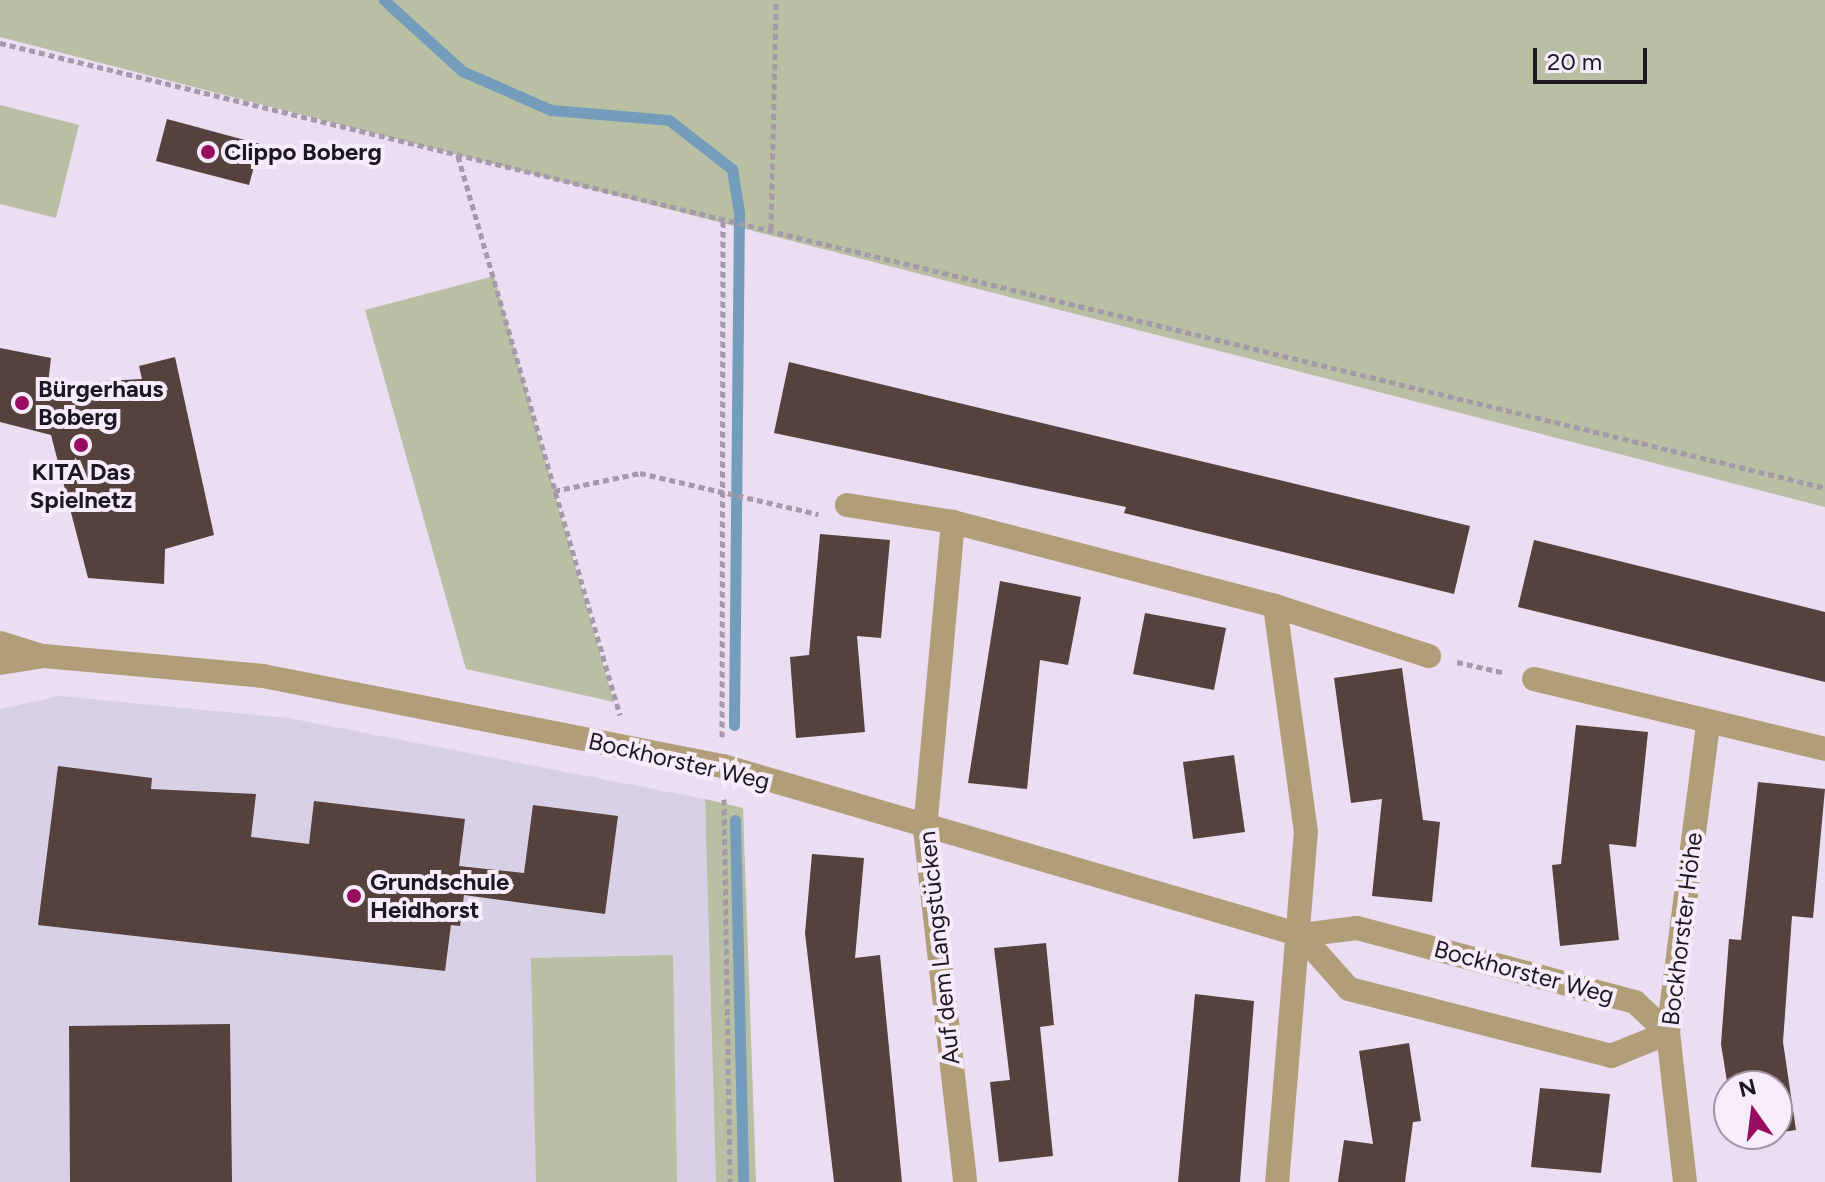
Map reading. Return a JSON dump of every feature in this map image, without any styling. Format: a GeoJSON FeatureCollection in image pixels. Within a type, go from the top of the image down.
{"type":"FeatureCollection","features":[{"type":"Feature","properties":{"kind":"street"},"geometry":{"type":"LineString","coordinates":[[847,505],[953,522],[1275,606],[1429,656]]}},
{"type":"Feature","properties":{"kind":"street","name":"Auf dem Langstücken"},"geometry":{"type":"LineString","coordinates":[[953,522],[925,829],[965,1182]]}},
{"type":"Feature","properties":{"kind":"street"},"geometry":{"type":"LineString","coordinates":[[1275,606],[1306,831],[1301,935],[1277,1182]]}},
{"type":"Feature","properties":{"kind":"street","name":"Bockhorster Weg"},"geometry":{"type":"LineString","coordinates":[[0,643],[44,656],[263,676],[723,766],[925,829],[1301,935],[1357,928],[1635,1002],[1668,1033]]}},
{"type":"Feature","properties":{"kind":"street","name":"Bockhorster Weg"},"geometry":{"type":"LineString","coordinates":[[0,663],[44,656]]}},
{"type":"Feature","properties":{"kind":"street"},"geometry":{"type":"LineString","coordinates":[[1534,679],[1825,749]]}},
{"type":"Feature","properties":{"kind":"street","name":"Bockhorster Höhe"},"geometry":{"type":"LineString","coordinates":[[1685,1182],[1668,1033],[1708,723]]}},
{"type":"Feature","properties":{"kind":"street"},"geometry":{"type":"LineString","coordinates":[[1301,935],[1349,989],[1611,1056],[1668,1033]]}},
{"type":"Feature","properties":{"kind":"path"},"geometry":{"type":"LineString","coordinates":[[771,229],[776,0]]}},
{"type":"Feature","properties":{"kind":"path"},"geometry":{"type":"LineString","coordinates":[[0,43],[1825,488]]}},
{"type":"Feature","properties":{"kind":"path"},"geometry":{"type":"LineString","coordinates":[[457,155],[630,748]]}},
{"type":"Feature","properties":{"kind":"path"},"geometry":{"type":"LineString","coordinates":[[726,221],[723,766],[730,1182]]}},
{"type":"Feature","properties":{"kind":"path"},"geometry":{"type":"LineString","coordinates":[[554,491],[640,473],[815,515],[847,505]]}},
{"type":"Feature","properties":{"kind":"path"},"geometry":{"type":"LineString","coordinates":[[1429,656],[1534,679]]}},
{"type":"Feature","properties":{"kind":"shaded area","name":"Grundschule Heidhorst"},"geometry":{"type":"Polygon","coordinates":[[[60,696],[288,718],[705,799],[716,1182],[0,1182],[0,709],[60,696]]]}},
{"type":"Feature","properties":{"kind":"green space"},"geometry":{"type":"Polygon","coordinates":[[[0,0],[1825,0],[1825,507],[0,37],[0,0]]]}},
{"type":"Feature","properties":{"kind":"green space"},"geometry":{"type":"Polygon","coordinates":[[[0,105],[79,125],[56,218],[0,204],[0,105]]]}},
{"type":"Feature","properties":{"kind":"green space"},"geometry":{"type":"Polygon","coordinates":[[[494,276],[614,702],[466,669],[365,310],[494,276]]]}},
{"type":"Feature","properties":{"kind":"green space"},"geometry":{"type":"Polygon","coordinates":[[[705,799],[743,808],[756,1182],[716,1182],[705,799]]]}},
{"type":"Feature","properties":{"kind":"green space"},"geometry":{"type":"Polygon","coordinates":[[[673,955],[677,1182],[536,1182],[531,958],[673,955]]]}},
{"type":"Feature","properties":{"kind":"building","name":"Clippo Boberg"},"geometry":{"type":"Polygon","coordinates":[[[167,119],[260,144],[249,185],[156,161],[167,119]]]}},
{"type":"Feature","properties":{"kind":"building"},"geometry":{"type":"Polygon","coordinates":[[[0,348],[51,358],[48,384],[142,379],[139,366],[175,357],[214,535],[165,549],[164,584],[88,578],[51,435],[0,422],[0,348]]]}},
{"type":"Feature","properties":{"kind":"building"},"geometry":{"type":"Polygon","coordinates":[[[789,362],[1470,526],[1454,594],[1124,513],[1126,507],[774,433],[789,362]]]}},
{"type":"Feature","properties":{"kind":"building"},"geometry":{"type":"Polygon","coordinates":[[[820,534],[890,540],[881,638],[857,636],[865,732],[796,738],[790,657],[809,655],[820,534]]]}},
{"type":"Feature","properties":{"kind":"building"},"geometry":{"type":"Polygon","coordinates":[[[1534,540],[1825,612],[1825,682],[1518,607],[1534,540]]]}},
{"type":"Feature","properties":{"kind":"building"},"geometry":{"type":"Polygon","coordinates":[[[1000,581],[1081,597],[1068,665],[1040,660],[1027,789],[968,783],[1000,581]]]}},
{"type":"Feature","properties":{"kind":"building"},"geometry":{"type":"Polygon","coordinates":[[[1145,613],[1226,628],[1214,690],[1133,674],[1145,613]]]}},
{"type":"Feature","properties":{"kind":"building"},"geometry":{"type":"Polygon","coordinates":[[[1402,668],[1423,820],[1440,822],[1432,902],[1372,896],[1382,799],[1351,803],[1334,678],[1402,668]]]}},
{"type":"Feature","properties":{"kind":"building"},"geometry":{"type":"Polygon","coordinates":[[[1576,725],[1648,732],[1636,847],[1609,844],[1619,940],[1560,946],[1552,865],[1561,864],[1576,725]]]}},
{"type":"Feature","properties":{"kind":"building"},"geometry":{"type":"Polygon","coordinates":[[[1234,755],[1245,832],[1193,839],[1183,762],[1234,755]]]}},
{"type":"Feature","properties":{"kind":"building"},"geometry":{"type":"Polygon","coordinates":[[[58,766],[152,778],[151,789],[256,794],[251,837],[309,844],[314,801],[465,819],[459,866],[524,873],[533,805],[618,816],[605,914],[464,895],[460,926],[451,925],[445,971],[38,925],[58,766]]]}},
{"type":"Feature","properties":{"kind":"building"},"geometry":{"type":"Polygon","coordinates":[[[1758,782],[1825,789],[1813,918],[1792,916],[1783,1042],[1787,1070],[1725,1070],[1721,1044],[1729,939],[1741,940],[1758,782]]]}},
{"type":"Feature","properties":{"kind":"building"},"geometry":{"type":"Polygon","coordinates":[[[812,854],[864,858],[855,958],[880,955],[902,1182],[834,1182],[805,933],[812,854]]]}},
{"type":"Feature","properties":{"kind":"building"},"geometry":{"type":"Polygon","coordinates":[[[1046,943],[1054,1025],[1040,1027],[1053,1156],[999,1162],[990,1082],[1010,1080],[994,948],[1046,943]]]}},
{"type":"Feature","properties":{"kind":"building"},"geometry":{"type":"Polygon","coordinates":[[[1195,994],[1254,1001],[1240,1182],[1178,1182],[1195,994]]]}},
{"type":"Feature","properties":{"kind":"building"},"geometry":{"type":"Polygon","coordinates":[[[230,1024],[232,1182],[70,1182],[69,1026],[230,1024]]]}},
{"type":"Feature","properties":{"kind":"building"},"geometry":{"type":"Polygon","coordinates":[[[1409,1043],[1421,1121],[1413,1122],[1405,1182],[1338,1182],[1344,1140],[1373,1144],[1359,1051],[1409,1043]]]}},
{"type":"Feature","properties":{"kind":"building"},"geometry":{"type":"Polygon","coordinates":[[[1540,1088],[1610,1094],[1601,1173],[1531,1167],[1540,1088]]]}},
{"type":"Feature","properties":{"kind":"waterway"},"geometry":{"type":"LineString","coordinates":[[384,0],[462,71],[551,110],[669,120],[732,169],[739,212],[734,725]]}},
{"type":"Feature","properties":{"kind":"waterway"},"geometry":{"type":"LineString","coordinates":[[735,820],[743,1182]]}},
{"type":"Feature","properties":{"kind":"place","name":"Clippo Boberg"},"geometry":{"type":"Point","coordinates":[208,152]}},
{"type":"Feature","properties":{"kind":"place","name":"Bürgerhaus Boberg"},"geometry":{"type":"Point","coordinates":[22,403]}},
{"type":"Feature","properties":{"kind":"place","name":"KITA Das Spielnetz"},"geometry":{"type":"Point","coordinates":[81,445]}},
{"type":"Feature","properties":{"kind":"place","name":"Grundschule Heidhorst"},"geometry":{"type":"Point","coordinates":[354,896]}}]}
